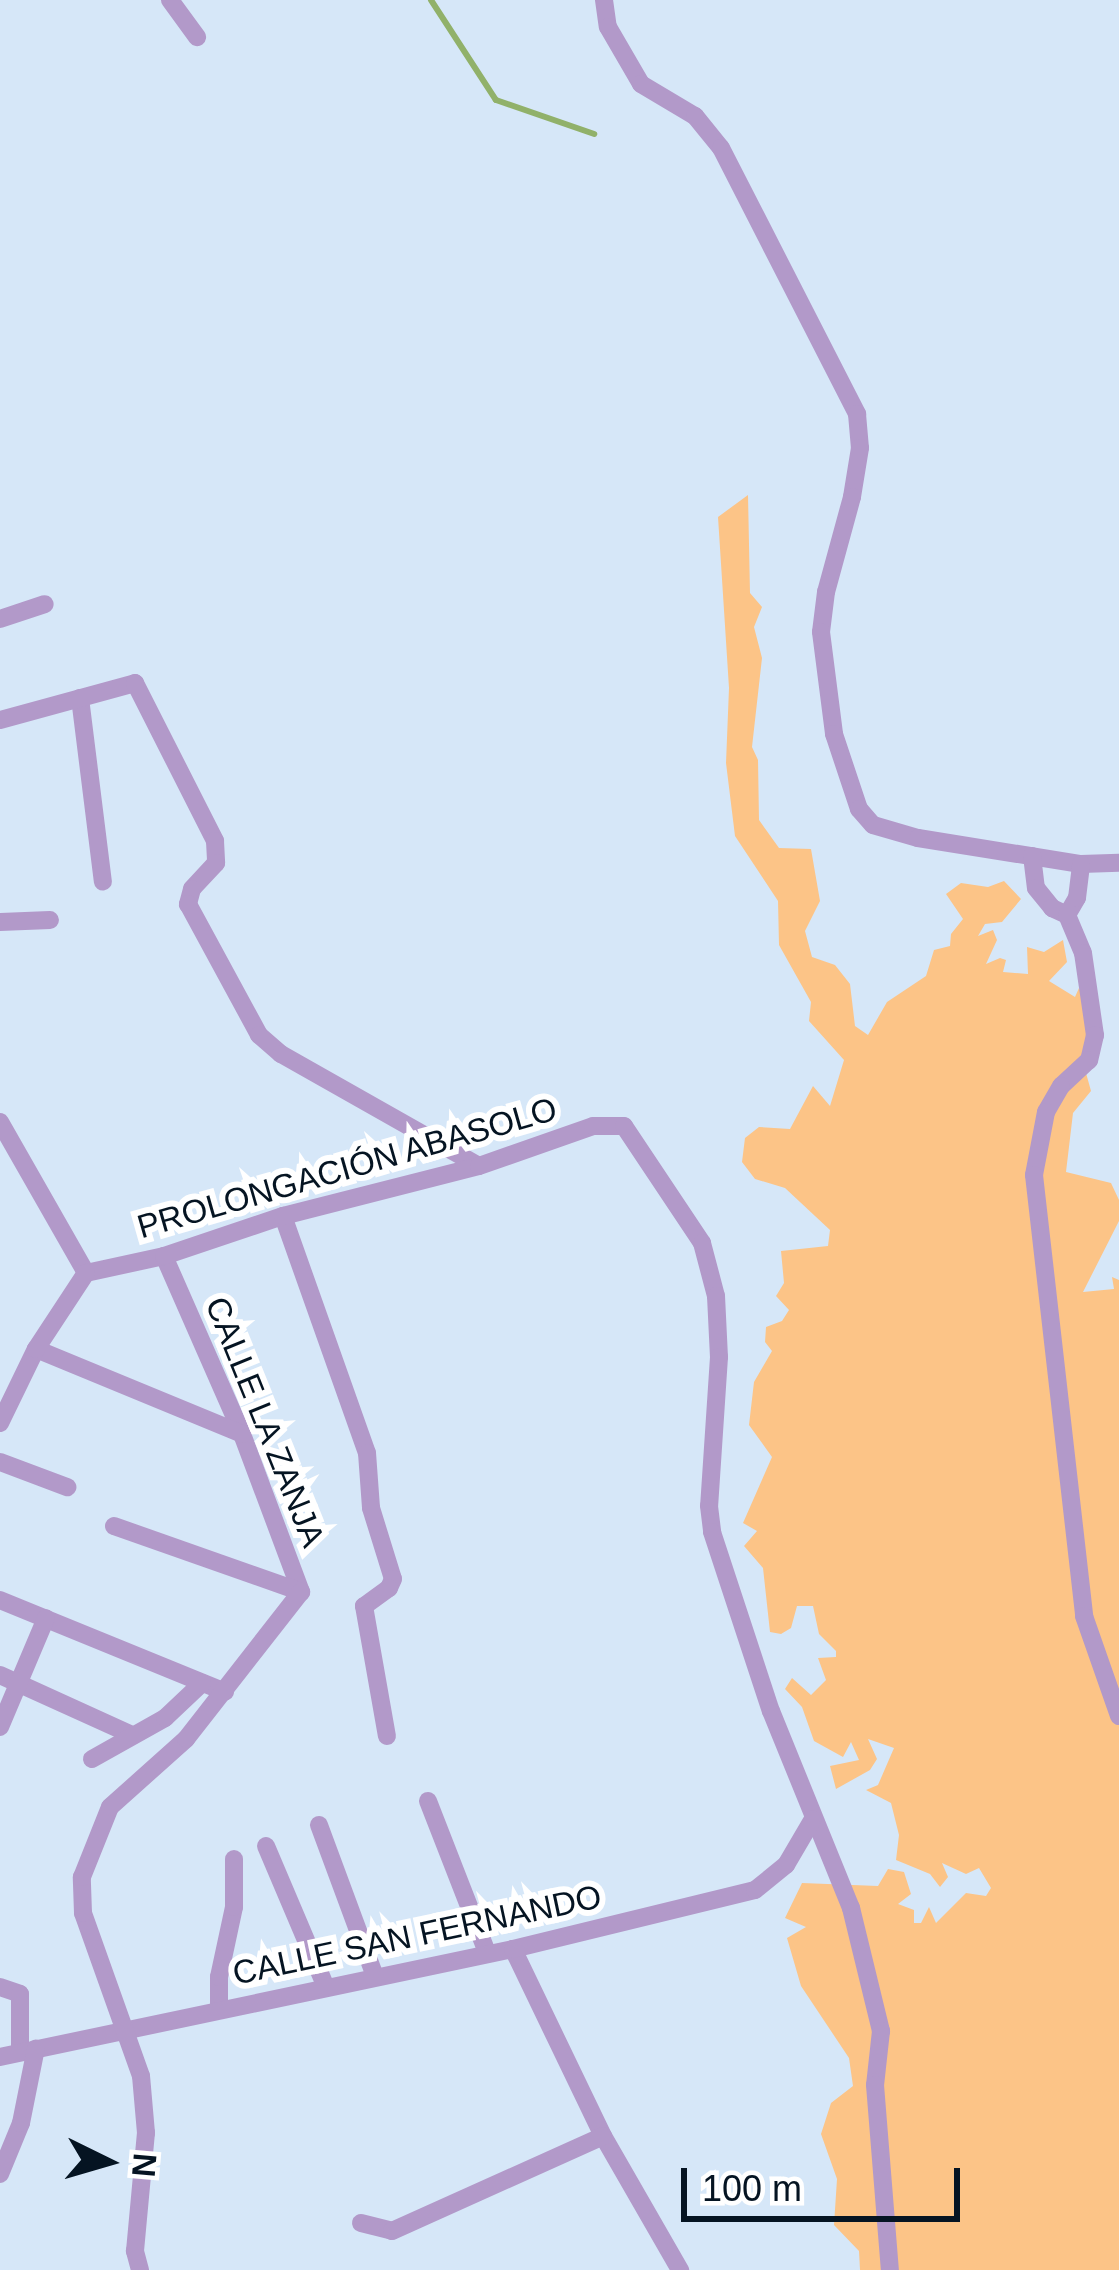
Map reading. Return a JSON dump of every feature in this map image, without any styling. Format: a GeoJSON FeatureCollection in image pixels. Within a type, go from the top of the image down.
{"type":"FeatureCollection","features":[{"type":"Feature","properties":{"kind":"street"},"geometry":{"type":"LineString","coordinates":[[170,0],[197,37]]}},
{"type":"Feature","properties":{"kind":"street"},"geometry":{"type":"LineString","coordinates":[[604,0],[608,27],[641,83],[694,116],[721,148],[857,414],[857,464],[821,632],[834,734],[859,809],[873,825],[917,838],[1081,864],[1119,863]]}},
{"type":"Feature","properties":{"kind":"street"},"geometry":{"type":"LineString","coordinates":[[0,619],[45,604]]}},
{"type":"Feature","properties":{"kind":"street"},"geometry":{"type":"LineString","coordinates":[[0,720],[135,683],[215,841],[216,863],[192,889],[188,904],[259,1035],[281,1054],[479,1166]]}},
{"type":"Feature","properties":{"kind":"street"},"geometry":{"type":"LineString","coordinates":[[80,698],[103,882]]}},
{"type":"Feature","properties":{"kind":"street"},"geometry":{"type":"LineString","coordinates":[[1032,856],[1036,888],[1052,908],[1067,915],[1083,953],[1095,1035],[1089,1060],[1061,1086],[1046,1112],[1034,1175],[1084,1616],[1119,1716]]}},
{"type":"Feature","properties":{"kind":"street"},"geometry":{"type":"LineString","coordinates":[[1067,915],[1077,898],[1081,864]]}},
{"type":"Feature","properties":{"kind":"street"},"geometry":{"type":"LineString","coordinates":[[0,922],[50,920]]}},
{"type":"Feature","properties":{"kind":"street"},"geometry":{"type":"LineString","coordinates":[[0,1122],[86,1273],[36,1348],[0,1423]]}},
{"type":"Feature","properties":{"kind":"street","name":"PROLONGACIÓN ABASOLO"},"geometry":{"type":"LineString","coordinates":[[86,1273],[164,1256],[284,1216],[479,1166],[593,1126],[624,1126],[702,1243],[716,1296],[719,1357],[709,1506],[712,1532],[813,1819]]}},
{"type":"Feature","properties":{"kind":"street"},"geometry":{"type":"LineString","coordinates":[[284,1216],[369,1462],[371,1508],[393,1579],[389,1588],[364,1606],[387,1736]]}},
{"type":"Feature","properties":{"kind":"street","name":"CALLE LA ZANJA"},"geometry":{"type":"LineString","coordinates":[[140,2270],[135,2251],[146,2133],[141,2076],[83,1913],[82,1876],[110,1807],[186,1738],[302,1592],[242,1434],[164,1256]]}},
{"type":"Feature","properties":{"kind":"street"},"geometry":{"type":"LineString","coordinates":[[36,1348],[242,1434]]}},
{"type":"Feature","properties":{"kind":"street"},"geometry":{"type":"LineString","coordinates":[[0,1462],[67,1487]]}},
{"type":"Feature","properties":{"kind":"street"},"geometry":{"type":"LineString","coordinates":[[115,1526],[302,1592]]}},
{"type":"Feature","properties":{"kind":"street"},"geometry":{"type":"LineString","coordinates":[[0,1600],[225,1692]]}},
{"type":"Feature","properties":{"kind":"street"},"geometry":{"type":"LineString","coordinates":[[0,1727],[9,1679],[46,1618]]}},
{"type":"Feature","properties":{"kind":"street"},"geometry":{"type":"LineString","coordinates":[[9,1679],[130,1734]]}},
{"type":"Feature","properties":{"kind":"street"},"geometry":{"type":"LineString","coordinates":[[92,1760],[165,1718],[202,1683]]}},
{"type":"Feature","properties":{"kind":"street"},"geometry":{"type":"LineString","coordinates":[[428,1801],[487,1952]]}},
{"type":"Feature","properties":{"kind":"street"},"geometry":{"type":"LineString","coordinates":[[813,1819],[851,1908],[881,2031],[875,2085],[890,2270]]}},
{"type":"Feature","properties":{"kind":"street","name":"CALLE SAN FERNANDO"},"geometry":{"type":"LineString","coordinates":[[19,2052],[219,2006],[513,1949],[755,1890],[786,1864],[813,1819]]}},
{"type":"Feature","properties":{"kind":"street"},"geometry":{"type":"LineString","coordinates":[[319,1825],[374,1976]]}},
{"type":"Feature","properties":{"kind":"street"},"geometry":{"type":"LineString","coordinates":[[266,1846],[325,1984]]}},
{"type":"Feature","properties":{"kind":"street"},"geometry":{"type":"LineString","coordinates":[[219,2006],[219,1977],[234,1907],[234,1859]]}},
{"type":"Feature","properties":{"kind":"street"},"geometry":{"type":"LineString","coordinates":[[513,1949],[603,2136],[680,2270]]}},
{"type":"Feature","properties":{"kind":"street"},"geometry":{"type":"LineString","coordinates":[[0,1987],[20,1994],[21,2123],[0,2174]]}},
{"type":"Feature","properties":{"kind":"street"},"geometry":{"type":"LineString","coordinates":[[361,2223],[392,2231],[603,2136]]}},
{"type":"Feature","properties":{"kind":"shaded area"},"geometry":{"type":"Polygon","coordinates":[[[748,495],[750,593],[762,607],[754,627],[762,658],[752,747],[758,760],[759,820],[779,848],[811,849],[820,901],[805,931],[812,957],[835,965],[850,984],[855,1026],[868,1035],[887,1002],[926,976],[934,950],[950,946],[951,934],[963,919],[946,894],[961,883],[988,887],[1004,881],[1021,899],[1002,922],[985,924],[978,936],[993,930],[997,940],[986,964],[1000,958],[1006,960],[1003,972],[1028,974],[1027,947],[1044,952],[1063,940],[1067,962],[1049,981],[1075,997],[1079,988],[1088,1008],[1086,1073],[1091,1091],[1073,1113],[1066,1172],[1111,1183],[1119,1200],[1119,1221],[1083,1292],[1114,1289],[1112,1277],[1119,1280],[1119,2270],[860,2270],[859,2251],[834,2225],[837,2179],[821,2134],[831,2103],[853,2086],[849,2058],[801,1986],[787,1938],[806,1927],[785,1918],[802,1883],[878,1886],[888,1869],[904,1872],[911,1894],[898,1904],[914,1910],[914,1923],[921,1923],[929,1907],[936,1923],[966,1893],[986,1896],[991,1888],[979,1868],[966,1874],[942,1863],[948,1877],[940,1887],[930,1874],[896,1860],[899,1835],[891,1803],[866,1790],[878,1785],[894,1748],[868,1739],[877,1759],[870,1770],[836,1789],[830,1766],[859,1760],[851,1742],[843,1757],[814,1741],[802,1707],[785,1689],[792,1678],[811,1695],[826,1680],[818,1658],[836,1657],[836,1651],[819,1634],[813,1606],[797,1606],[791,1628],[781,1634],[770,1632],[763,1568],[744,1546],[757,1531],[743,1523],[772,1457],[749,1425],[754,1382],[772,1351],[765,1342],[766,1327],[782,1321],[789,1310],[776,1296],[784,1283],[781,1251],[828,1246],[830,1230],[785,1188],[755,1179],[742,1162],[745,1138],[759,1127],[790,1129],[813,1086],[830,1106],[844,1060],[809,1021],[811,1002],[779,945],[778,901],[735,836],[726,763],[729,688],[718,517],[748,495]]]}},
{"type":"Feature","properties":{"kind":"waterway"},"geometry":{"type":"LineString","coordinates":[[431,0],[496,100],[594,134]]}}]}
